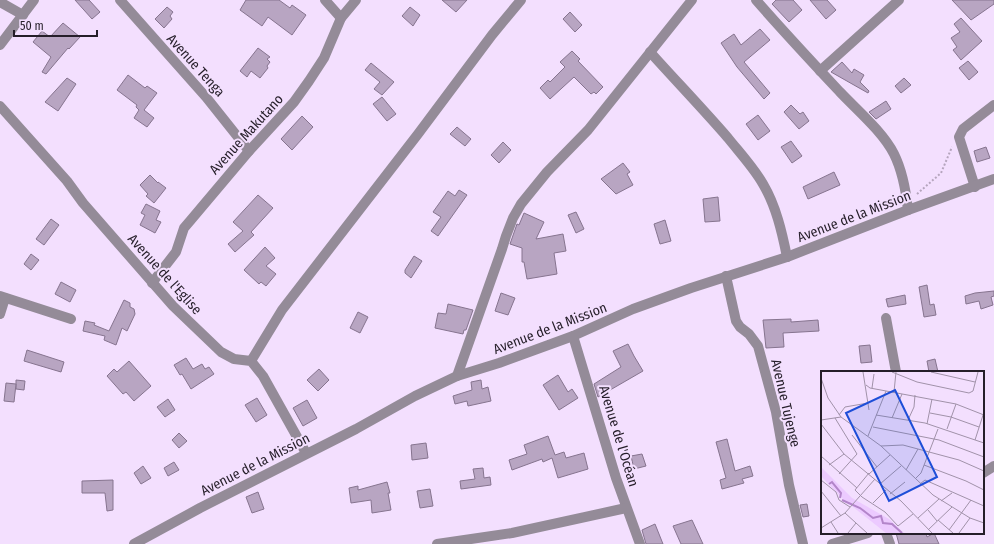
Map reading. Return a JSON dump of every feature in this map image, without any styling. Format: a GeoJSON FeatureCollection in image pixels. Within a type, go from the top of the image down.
{"type":"FeatureCollection","features":[{"type":"Feature","properties":{"kind":"street"},"geometry":{"type":"LineString","coordinates":[[0,46],[34,0]]}},
{"type":"Feature","properties":{"kind":"street","name":"Avenue Tenga"},"geometry":{"type":"LineString","coordinates":[[120,0],[206,97],[249,151]]}},
{"type":"Feature","properties":{"kind":"street"},"geometry":{"type":"LineString","coordinates":[[324,0],[341,18]]}},
{"type":"Feature","properties":{"kind":"street","name":"Avenue Makutano"},"geometry":{"type":"LineString","coordinates":[[152,283],[176,252],[184,228],[249,151],[294,102],[324,58],[341,18],[356,0]]}},
{"type":"Feature","properties":{"kind":"street"},"geometry":{"type":"LineString","coordinates":[[306,453],[266,381],[251,361],[282,310],[520,0]]}},
{"type":"Feature","properties":{"kind":"street"},"geometry":{"type":"LineString","coordinates":[[457,376],[513,218],[521,204],[588,130],[692,0]]}},
{"type":"Feature","properties":{"kind":"street"},"geometry":{"type":"LineString","coordinates":[[756,0],[820,71],[869,122],[893,152],[900,166],[905,185],[908,210]]}},
{"type":"Feature","properties":{"kind":"street"},"geometry":{"type":"LineString","coordinates":[[820,71],[899,0]]}},
{"type":"Feature","properties":{"kind":"street"},"geometry":{"type":"LineString","coordinates":[[0,2],[23,15]]}},
{"type":"Feature","properties":{"kind":"street"},"geometry":{"type":"LineString","coordinates":[[650,52],[714,122],[748,162],[772,202],[781,230],[787,257]]}},
{"type":"Feature","properties":{"kind":"street"},"geometry":{"type":"LineString","coordinates":[[975,187],[959,135],[963,129],[994,105]]}},
{"type":"Feature","properties":{"kind":"street","name":"Avenue de l'Eglise"},"geometry":{"type":"LineString","coordinates":[[0,106],[67,181],[83,203],[173,306],[221,352],[234,359],[251,361]]}},
{"type":"Feature","properties":{"kind":"street","name":"Avenue de la Mission"},"geometry":{"type":"LineString","coordinates":[[134,544],[306,453],[356,429],[415,396],[457,376],[499,363],[573,336],[633,309],[726,276],[787,257],[908,210],[994,179]]}},
{"type":"Feature","properties":{"kind":"street","name":"Avenue Tujenge"},"geometry":{"type":"LineString","coordinates":[[726,276],[736,321],[740,327],[755,340],[760,353],[776,412],[789,485],[803,544]]}},
{"type":"Feature","properties":{"kind":"street"},"geometry":{"type":"LineString","coordinates":[[0,314],[3,297],[71,319]]}},
{"type":"Feature","properties":{"kind":"street"},"geometry":{"type":"LineString","coordinates":[[886,318],[896,371]]}},
{"type":"Feature","properties":{"kind":"street","name":"Avenue de l'Océan"},"geometry":{"type":"LineString","coordinates":[[573,336],[626,508],[640,544]]}},
{"type":"Feature","properties":{"kind":"street"},"geometry":{"type":"LineString","coordinates":[[984,472],[994,466]]}},
{"type":"Feature","properties":{"kind":"street"},"geometry":{"type":"LineString","coordinates":[[437,544],[512,533],[626,508]]}},
{"type":"Feature","properties":{"kind":"street"},"geometry":{"type":"LineString","coordinates":[[832,544],[865,534]]}},
{"type":"Feature","properties":{"kind":"street"},"geometry":{"type":"LineString","coordinates":[[886,534],[890,544]]}},
{"type":"Feature","properties":{"kind":"path"},"geometry":{"type":"LineString","coordinates":[[908,210],[912,199],[941,173],[951,148],[960,141]]}},
{"type":"Feature","properties":{"kind":"building"},"geometry":{"type":"Polygon","coordinates":[[[75,0],[89,0],[100,12],[92,19],[75,0]]]}},
{"type":"Feature","properties":{"kind":"building"},"geometry":{"type":"Polygon","coordinates":[[[246,0],[279,0],[290,8],[292,5],[306,15],[292,35],[268,17],[262,26],[240,10],[246,0]]]}},
{"type":"Feature","properties":{"kind":"building"},"geometry":{"type":"Polygon","coordinates":[[[442,0],[467,0],[456,12],[442,0]]]}},
{"type":"Feature","properties":{"kind":"building"},"geometry":{"type":"Polygon","coordinates":[[[776,0],[793,0],[802,10],[789,22],[772,4],[776,0]]]}},
{"type":"Feature","properties":{"kind":"building"},"geometry":{"type":"Polygon","coordinates":[[[810,0],[827,0],[836,10],[826,19],[810,0]]]}},
{"type":"Feature","properties":{"kind":"building"},"geometry":{"type":"Polygon","coordinates":[[[952,0],[994,0],[994,4],[971,20],[952,0]]]}},
{"type":"Feature","properties":{"kind":"building"},"geometry":{"type":"Polygon","coordinates":[[[167,7],[173,12],[170,16],[172,19],[164,28],[155,19],[167,7]]]}},
{"type":"Feature","properties":{"kind":"building"},"geometry":{"type":"Polygon","coordinates":[[[410,7],[420,15],[413,26],[402,16],[410,7]]]}},
{"type":"Feature","properties":{"kind":"building"},"geometry":{"type":"Polygon","coordinates":[[[570,12],[582,25],[575,32],[563,19],[570,12]]]}},
{"type":"Feature","properties":{"kind":"building"},"geometry":{"type":"Polygon","coordinates":[[[961,18],[982,41],[961,60],[953,50],[957,47],[951,38],[960,32],[954,24],[961,18]]]}},
{"type":"Feature","properties":{"kind":"building"},"geometry":{"type":"Polygon","coordinates":[[[63,23],[80,37],[69,49],[68,48],[46,74],[42,72],[51,57],[33,42],[42,31],[50,37],[63,23]]]}},
{"type":"Feature","properties":{"kind":"building"},"geometry":{"type":"Polygon","coordinates":[[[760,29],[770,40],[744,62],[770,93],[764,99],[737,67],[721,43],[734,34],[741,45],[760,29]]]}},
{"type":"Feature","properties":{"kind":"building"},"geometry":{"type":"Polygon","coordinates":[[[258,48],[270,57],[267,59],[270,62],[267,66],[268,68],[260,78],[251,71],[247,77],[240,71],[258,48]]]}},
{"type":"Feature","properties":{"kind":"building"},"geometry":{"type":"Polygon","coordinates":[[[572,51],[580,59],[578,61],[603,87],[596,94],[594,92],[591,94],[574,77],[550,99],[540,88],[548,80],[550,82],[565,67],[560,62],[572,51]]]}},
{"type":"Feature","properties":{"kind":"building"},"geometry":{"type":"Polygon","coordinates":[[[968,61],[978,72],[969,80],[959,68],[968,61]]]}},
{"type":"Feature","properties":{"kind":"building"},"geometry":{"type":"Polygon","coordinates":[[[842,62],[852,73],[854,69],[864,75],[860,82],[869,91],[868,93],[831,72],[842,62]]]}},
{"type":"Feature","properties":{"kind":"building"},"geometry":{"type":"Polygon","coordinates":[[[371,63],[394,82],[382,95],[374,89],[380,82],[365,70],[371,63]]]}},
{"type":"Feature","properties":{"kind":"building"},"geometry":{"type":"Polygon","coordinates":[[[128,75],[145,88],[147,86],[157,93],[144,110],[154,118],[147,127],[134,118],[139,110],[136,107],[137,105],[117,90],[128,75]]]}},
{"type":"Feature","properties":{"kind":"building"},"geometry":{"type":"Polygon","coordinates":[[[67,78],[76,84],[58,111],[45,102],[67,78]]]}},
{"type":"Feature","properties":{"kind":"building"},"geometry":{"type":"Polygon","coordinates":[[[904,78],[911,85],[901,93],[895,86],[904,78]]]}},
{"type":"Feature","properties":{"kind":"building"},"geometry":{"type":"Polygon","coordinates":[[[382,97],[396,114],[387,121],[373,104],[382,97]]]}},
{"type":"Feature","properties":{"kind":"building"},"geometry":{"type":"Polygon","coordinates":[[[886,101],[891,109],[876,119],[869,112],[886,101]]]}},
{"type":"Feature","properties":{"kind":"building"},"geometry":{"type":"Polygon","coordinates":[[[791,105],[800,114],[803,112],[809,121],[799,129],[784,112],[791,105]]]}},
{"type":"Feature","properties":{"kind":"building"},"geometry":{"type":"Polygon","coordinates":[[[758,115],[770,131],[758,140],[746,124],[758,115]]]}},
{"type":"Feature","properties":{"kind":"building"},"geometry":{"type":"Polygon","coordinates":[[[302,116],[313,127],[292,150],[281,139],[302,116]]]}},
{"type":"Feature","properties":{"kind":"building"},"geometry":{"type":"Polygon","coordinates":[[[457,127],[471,139],[465,146],[450,134],[457,127]]]}},
{"type":"Feature","properties":{"kind":"building"},"geometry":{"type":"Polygon","coordinates":[[[791,141],[802,156],[792,163],[781,147],[791,141]]]}},
{"type":"Feature","properties":{"kind":"building"},"geometry":{"type":"Polygon","coordinates":[[[503,142],[511,150],[499,163],[491,155],[503,142]]]}},
{"type":"Feature","properties":{"kind":"building"},"geometry":{"type":"Polygon","coordinates":[[[986,147],[990,158],[977,162],[974,151],[986,147]]]}},
{"type":"Feature","properties":{"kind":"building"},"geometry":{"type":"Polygon","coordinates":[[[623,163],[630,172],[627,174],[633,185],[616,194],[601,179],[623,163]]]}},
{"type":"Feature","properties":{"kind":"building"},"geometry":{"type":"Polygon","coordinates":[[[834,172],[840,185],[808,199],[803,187],[834,172]]]}},
{"type":"Feature","properties":{"kind":"building"},"geometry":{"type":"Polygon","coordinates":[[[150,175],[166,188],[154,203],[146,196],[148,194],[140,185],[150,175]]]}},
{"type":"Feature","properties":{"kind":"building"},"geometry":{"type":"Polygon","coordinates":[[[459,190],[467,195],[438,236],[431,231],[441,217],[433,212],[448,191],[455,196],[459,190]]]}},
{"type":"Feature","properties":{"kind":"building"},"geometry":{"type":"Polygon","coordinates":[[[258,195],[273,208],[251,232],[254,235],[235,252],[228,244],[243,231],[233,222],[258,195]]]}},
{"type":"Feature","properties":{"kind":"building"},"geometry":{"type":"Polygon","coordinates":[[[718,197],[720,221],[705,222],[703,199],[718,197]]]}},
{"type":"Feature","properties":{"kind":"building"},"geometry":{"type":"Polygon","coordinates":[[[146,204],[160,211],[156,220],[161,222],[155,233],[140,225],[145,215],[141,213],[146,204]]]}},
{"type":"Feature","properties":{"kind":"building"},"geometry":{"type":"Polygon","coordinates":[[[576,212],[584,229],[576,233],[568,215],[576,212]]]}},
{"type":"Feature","properties":{"kind":"building"},"geometry":{"type":"Polygon","coordinates":[[[524,213],[544,222],[536,239],[563,234],[566,251],[554,253],[557,274],[527,279],[524,262],[522,262],[522,248],[510,244],[517,224],[519,225],[524,213]]]}},
{"type":"Feature","properties":{"kind":"building"},"geometry":{"type":"Polygon","coordinates":[[[51,219],[59,225],[44,245],[36,239],[51,219]]]}},
{"type":"Feature","properties":{"kind":"building"},"geometry":{"type":"Polygon","coordinates":[[[665,220],[671,241],[660,244],[654,224],[665,220]]]}},
{"type":"Feature","properties":{"kind":"building"},"geometry":{"type":"Polygon","coordinates":[[[265,247],[275,258],[266,266],[276,274],[266,286],[261,282],[259,284],[244,270],[265,247]]]}},
{"type":"Feature","properties":{"kind":"building"},"geometry":{"type":"Polygon","coordinates":[[[31,254],[39,260],[31,270],[24,264],[31,254]]]}},
{"type":"Feature","properties":{"kind":"building"},"geometry":{"type":"Polygon","coordinates":[[[414,256],[422,261],[411,278],[405,273],[405,270],[414,256]]]}},
{"type":"Feature","properties":{"kind":"building"},"geometry":{"type":"Polygon","coordinates":[[[61,282],[76,290],[70,302],[55,294],[61,282]]]}},
{"type":"Feature","properties":{"kind":"building"},"geometry":{"type":"Polygon","coordinates":[[[927,285],[930,305],[934,304],[936,315],[924,317],[919,287],[927,285]]]}},
{"type":"Feature","properties":{"kind":"building"},"geometry":{"type":"Polygon","coordinates":[[[994,291],[994,296],[991,297],[993,305],[981,309],[979,301],[966,304],[965,296],[975,293],[994,291]]]}},
{"type":"Feature","properties":{"kind":"building"},"geometry":{"type":"Polygon","coordinates":[[[501,293],[515,298],[508,315],[495,311],[501,293]]]}},
{"type":"Feature","properties":{"kind":"building"},"geometry":{"type":"Polygon","coordinates":[[[905,295],[906,304],[888,307],[886,299],[905,295]]]}},
{"type":"Feature","properties":{"kind":"building"},"geometry":{"type":"Polygon","coordinates":[[[124,300],[130,303],[130,307],[134,309],[135,314],[127,331],[122,328],[116,345],[104,340],[105,336],[83,331],[85,321],[95,323],[94,325],[109,331],[124,300]]]}},
{"type":"Feature","properties":{"kind":"building"},"geometry":{"type":"Polygon","coordinates":[[[448,304],[473,310],[466,330],[464,330],[463,334],[435,328],[438,313],[446,314],[448,304]]]}},
{"type":"Feature","properties":{"kind":"building"},"geometry":{"type":"Polygon","coordinates":[[[358,312],[368,317],[360,333],[350,328],[358,312]]]}},
{"type":"Feature","properties":{"kind":"building"},"geometry":{"type":"Polygon","coordinates":[[[791,319],[791,322],[818,320],[819,331],[783,333],[784,347],[766,348],[763,320],[791,319]]]}},
{"type":"Feature","properties":{"kind":"building"},"geometry":{"type":"Polygon","coordinates":[[[628,344],[643,371],[598,397],[594,384],[621,367],[613,351],[628,344]]]}},
{"type":"Feature","properties":{"kind":"building"},"geometry":{"type":"Polygon","coordinates":[[[870,345],[872,362],[861,363],[859,346],[870,345]]]}},
{"type":"Feature","properties":{"kind":"building"},"geometry":{"type":"Polygon","coordinates":[[[27,350],[64,362],[61,372],[24,361],[27,350]]]}},
{"type":"Feature","properties":{"kind":"building"},"geometry":{"type":"Polygon","coordinates":[[[186,358],[193,369],[202,364],[205,369],[209,367],[214,374],[191,389],[182,374],[180,375],[174,365],[186,358]]]}},
{"type":"Feature","properties":{"kind":"building"},"geometry":{"type":"Polygon","coordinates":[[[935,359],[938,371],[929,371],[927,361],[935,359]]]}},
{"type":"Feature","properties":{"kind":"building"},"geometry":{"type":"Polygon","coordinates":[[[129,361],[151,386],[134,401],[126,392],[123,394],[107,376],[114,369],[117,372],[129,361]]]}},
{"type":"Feature","properties":{"kind":"building"},"geometry":{"type":"Polygon","coordinates":[[[319,369],[329,380],[318,391],[307,380],[319,369]]]}},
{"type":"Feature","properties":{"kind":"building"},"geometry":{"type":"Polygon","coordinates":[[[558,375],[568,392],[572,389],[578,398],[559,410],[543,385],[558,375]]]}},
{"type":"Feature","properties":{"kind":"building"},"geometry":{"type":"Polygon","coordinates":[[[16,380],[25,381],[24,390],[16,389],[16,380]]]}},
{"type":"Feature","properties":{"kind":"building"},"geometry":{"type":"Polygon","coordinates":[[[481,380],[482,389],[488,387],[491,401],[468,406],[467,401],[455,404],[453,396],[472,390],[471,382],[481,380]]]}},
{"type":"Feature","properties":{"kind":"building"},"geometry":{"type":"Polygon","coordinates":[[[6,383],[16,384],[14,402],[4,401],[6,383]]]}},
{"type":"Feature","properties":{"kind":"building"},"geometry":{"type":"Polygon","coordinates":[[[257,398],[267,415],[256,422],[245,405],[257,398]]]}},
{"type":"Feature","properties":{"kind":"building"},"geometry":{"type":"Polygon","coordinates":[[[168,399],[175,410],[165,417],[157,407],[168,399]]]}},
{"type":"Feature","properties":{"kind":"building"},"geometry":{"type":"Polygon","coordinates":[[[307,400],[317,418],[303,426],[293,408],[307,400]]]}},
{"type":"Feature","properties":{"kind":"building"},"geometry":{"type":"Polygon","coordinates":[[[179,433],[187,441],[179,448],[172,440],[179,433]]]}},
{"type":"Feature","properties":{"kind":"building"},"geometry":{"type":"Polygon","coordinates":[[[548,436],[555,455],[564,452],[566,458],[584,453],[588,469],[558,478],[552,458],[543,462],[542,459],[512,470],[509,460],[527,454],[524,445],[548,436]]]}},
{"type":"Feature","properties":{"kind":"building"},"geometry":{"type":"Polygon","coordinates":[[[727,439],[735,471],[750,466],[753,476],[742,479],[744,483],[722,489],[720,480],[726,478],[716,442],[727,439]]]}},
{"type":"Feature","properties":{"kind":"building"},"geometry":{"type":"Polygon","coordinates":[[[426,443],[428,458],[412,460],[411,445],[426,443]]]}},
{"type":"Feature","properties":{"kind":"building"},"geometry":{"type":"Polygon","coordinates":[[[642,454],[646,466],[634,469],[631,456],[642,454]]]}},
{"type":"Feature","properties":{"kind":"building"},"geometry":{"type":"Polygon","coordinates":[[[174,462],[179,470],[168,476],[164,468],[174,462]]]}},
{"type":"Feature","properties":{"kind":"building"},"geometry":{"type":"Polygon","coordinates":[[[143,466],[151,478],[141,484],[134,473],[143,466]]]}},
{"type":"Feature","properties":{"kind":"building"},"geometry":{"type":"Polygon","coordinates":[[[483,468],[484,478],[490,477],[491,485],[461,489],[460,481],[475,479],[473,469],[483,468]]]}},
{"type":"Feature","properties":{"kind":"building"},"geometry":{"type":"Polygon","coordinates":[[[113,480],[113,510],[107,511],[105,493],[82,493],[82,481],[113,480]]]}},
{"type":"Feature","properties":{"kind":"building"},"geometry":{"type":"Polygon","coordinates":[[[387,482],[390,493],[388,493],[391,510],[372,513],[371,500],[351,503],[349,488],[358,486],[358,490],[387,482]]]}},
{"type":"Feature","properties":{"kind":"building"},"geometry":{"type":"Polygon","coordinates":[[[430,489],[433,506],[420,508],[417,491],[430,489]]]}},
{"type":"Feature","properties":{"kind":"building"},"geometry":{"type":"Polygon","coordinates":[[[258,492],[264,509],[252,513],[246,497],[258,492]]]}},
{"type":"Feature","properties":{"kind":"building"},"geometry":{"type":"Polygon","coordinates":[[[807,504],[809,516],[803,517],[800,505],[807,504]]]}},
{"type":"Feature","properties":{"kind":"building"},"geometry":{"type":"Polygon","coordinates":[[[692,520],[703,544],[681,544],[673,526],[692,520]]]}},
{"type":"Feature","properties":{"kind":"building"},"geometry":{"type":"Polygon","coordinates":[[[655,524],[663,544],[646,544],[642,530],[655,524]]]}},
{"type":"Feature","properties":{"kind":"building"},"geometry":{"type":"Polygon","coordinates":[[[896,534],[926,534],[927,537],[934,534],[939,544],[899,544],[896,534]]]}}]}
